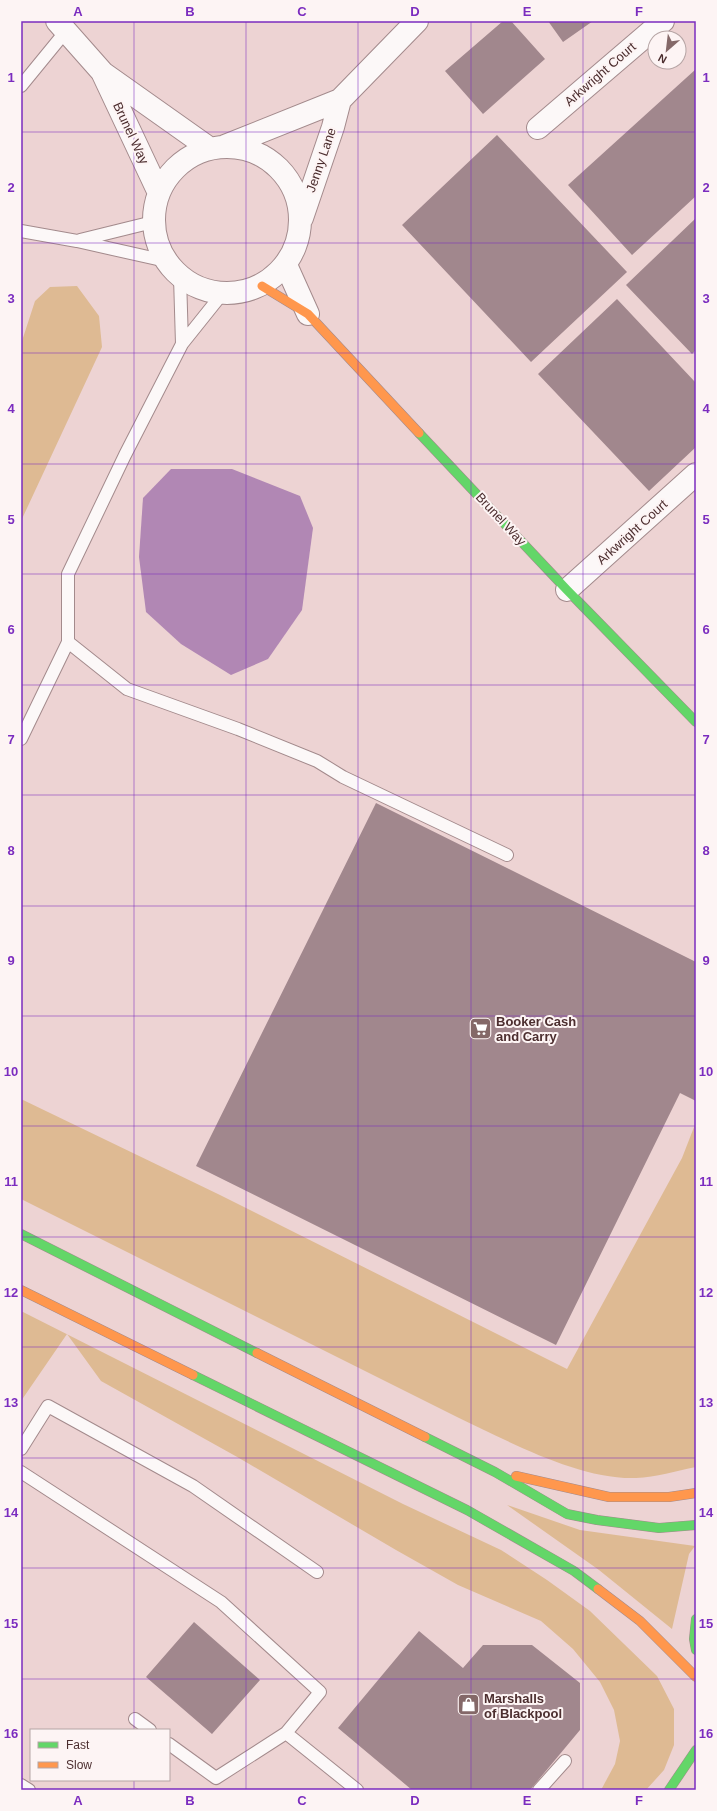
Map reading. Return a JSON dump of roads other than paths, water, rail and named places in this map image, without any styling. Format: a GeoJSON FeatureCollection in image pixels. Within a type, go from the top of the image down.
{"type":"FeatureCollection","features":[{"type":"Feature","properties":{"kind":"main road","name":"Brunel Way"},"geometry":{"type":"LineString","coordinates":[[262,286],[308,314],[567,590],[696,722]]}},
{"type":"Feature","properties":{"kind":"main road"},"geometry":{"type":"LineString","coordinates":[[21,1234],[495,1472],[567,1514],[597,1520],[659,1528],[696,1525]]}},
{"type":"Feature","properties":{"kind":"main road"},"geometry":{"type":"LineString","coordinates":[[21,1290],[467,1510],[574,1571],[640,1621],[696,1677]]}},
{"type":"Feature","properties":{"kind":"main road"},"geometry":{"type":"LineString","coordinates":[[495,1472],[609,1497],[669,1497],[696,1493]]}},
{"type":"Feature","properties":{"kind":"main road"},"geometry":{"type":"LineString","coordinates":[[696,1619],[694,1639],[696,1650]]}},
{"type":"Feature","properties":{"kind":"main road"},"geometry":{"type":"LineString","coordinates":[[669,1790],[696,1750]]}},
{"type":"Feature","properties":{"kind":"street","name":"Jenny Lane"},"geometry":{"type":"LineString","coordinates":[[173,269],[157,242],[153,222],[154,207],[159,192],[170,173],[188,158],[340,100],[417,21]]}},
{"type":"Feature","properties":{"kind":"street","name":"Arkwright Court"},"geometry":{"type":"LineString","coordinates":[[538,128],[663,21]]}},
{"type":"Feature","properties":{"kind":"street","name":"Brunel Way"},"geometry":{"type":"LineString","coordinates":[[62,26],[103,73],[216,148]]}},
{"type":"Feature","properties":{"kind":"street","name":"Brunel Way"},"geometry":{"type":"LineString","coordinates":[[103,73],[159,192]]}},
{"type":"Feature","properties":{"kind":"street","name":"Jenny Lane"},"geometry":{"type":"LineString","coordinates":[[301,220],[333,127],[340,100]]}},
{"type":"Feature","properties":{"kind":"street"},"geometry":{"type":"LineString","coordinates":[[173,269],[200,289],[222,294],[242,292],[262,286],[275,276],[286,265],[297,244],[301,220],[297,197],[286,176],[269,159],[247,149],[216,148]]}},
{"type":"Feature","properties":{"kind":"street","name":"Brunel Way"},"geometry":{"type":"LineString","coordinates":[[286,265],[308,314]]}},
{"type":"Feature","properties":{"kind":"street","name":"Arkwright Court"},"geometry":{"type":"LineString","coordinates":[[567,590],[696,474]]}},
{"type":"Feature","properties":{"kind":"lane"},"geometry":{"type":"LineString","coordinates":[[21,86],[62,26]]}},
{"type":"Feature","properties":{"kind":"lane"},"geometry":{"type":"LineString","coordinates":[[77,241],[153,222]]}},
{"type":"Feature","properties":{"kind":"lane"},"geometry":{"type":"LineString","coordinates":[[21,231],[77,241],[173,269],[182,344]]}},
{"type":"Feature","properties":{"kind":"lane"},"geometry":{"type":"LineString","coordinates":[[21,739],[68,642],[68,574],[125,454],[182,344],[222,294]]}},
{"type":"Feature","properties":{"kind":"lane"},"geometry":{"type":"LineString","coordinates":[[68,642],[127,689],[238,729],[317,761],[344,777],[507,855]]}},
{"type":"Feature","properties":{"kind":"lane"},"geometry":{"type":"LineString","coordinates":[[21,1449],[48,1406],[193,1486],[317,1572]]}},
{"type":"Feature","properties":{"kind":"lane"},"geometry":{"type":"LineString","coordinates":[[21,1472],[221,1602],[320,1692],[286,1733],[216,1778],[170,1745]]}},
{"type":"Feature","properties":{"kind":"lane"},"geometry":{"type":"LineString","coordinates":[[135,1719],[149,1729]]}},
{"type":"Feature","properties":{"kind":"lane"},"geometry":{"type":"LineString","coordinates":[[286,1733],[356,1790]]}},
{"type":"Feature","properties":{"kind":"lane"},"geometry":{"type":"LineString","coordinates":[[539,1790],[564,1761]]}},
{"type":"Feature","properties":{"kind":"lane"},"geometry":{"type":"LineString","coordinates":[[21,1785],[29,1790]]}},
{"type":"Feature","properties":{"kind":"place","name":"Booker Cash and Carry"},"geometry":{"type":"Point","coordinates":[480,1028]}},
{"type":"Feature","properties":{"kind":"place","name":"Marshalls of Blackpool"},"geometry":{"type":"Point","coordinates":[468,1705]}}]}
